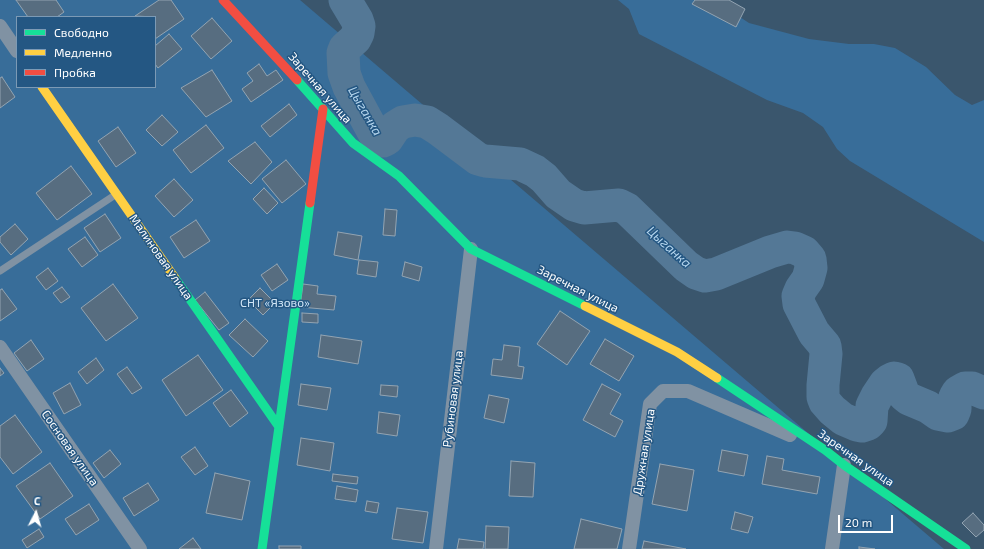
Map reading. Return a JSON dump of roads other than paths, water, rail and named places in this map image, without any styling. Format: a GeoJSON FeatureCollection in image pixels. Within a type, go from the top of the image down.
{"type":"FeatureCollection","features":[{"type":"Feature","properties":{"kind":"street","name":"Заречная улица"},"geometry":{"type":"LineString","coordinates":[[223,0],[277,57],[352,143],[399,176],[471,249],[677,352],[825,450],[844,465],[966,549]]}},
{"type":"Feature","properties":{"kind":"street"},"geometry":{"type":"LineString","coordinates":[[0,26],[16,49]]}},
{"type":"Feature","properties":{"kind":"street","name":"Малиновая улица"},"geometry":{"type":"LineString","coordinates":[[43,88],[279,427]]}},
{"type":"Feature","properties":{"kind":"street"},"geometry":{"type":"LineString","coordinates":[[262,549],[323,109]]}},
{"type":"Feature","properties":{"kind":"street","name":"Рубиновая улица"},"geometry":{"type":"LineString","coordinates":[[436,549],[471,249]]}},
{"type":"Feature","properties":{"kind":"street","name":"Сосновая улица"},"geometry":{"type":"LineString","coordinates":[[0,347],[140,549]]}},
{"type":"Feature","properties":{"kind":"street","name":"Дружная улица"},"geometry":{"type":"LineString","coordinates":[[629,549],[650,404],[663,391],[688,391],[825,450]]}},
{"type":"Feature","properties":{"kind":"street"},"geometry":{"type":"LineString","coordinates":[[832,549],[844,465]]}},
{"type":"Feature","properties":{"kind":"lane"},"geometry":{"type":"LineString","coordinates":[[0,271],[117,194]]}},
{"type":"Feature","properties":{"kind":"waterway","name":"Цыганка"},"geometry":{"type":"LineString","coordinates":[[345,0],[359,26],[355,39],[345,48],[343,53],[344,73],[349,87],[375,135],[379,139],[383,141],[387,139],[395,127],[403,122],[415,120],[427,122],[478,159],[520,164],[535,171],[544,178],[558,194],[574,205],[584,208],[619,205],[627,209],[686,266],[696,273],[705,276],[716,274],[770,252],[787,247],[795,248],[804,252],[810,259],[811,268],[808,279],[798,296],[799,304],[814,333],[825,346],[826,354],[823,397],[825,402],[832,410],[843,419],[857,425],[862,426],[871,421],[872,406],[877,396],[885,384],[894,378],[898,379],[904,395],[909,399],[928,407],[938,414],[948,416],[953,414],[955,409],[955,397],[958,392],[965,388],[972,388],[984,393]]}},
{"type":"Feature","properties":{"kind":"park label","name":"СНТ «Язово»"},"geometry":{"type":"Point","coordinates":[275,303]}}]}
